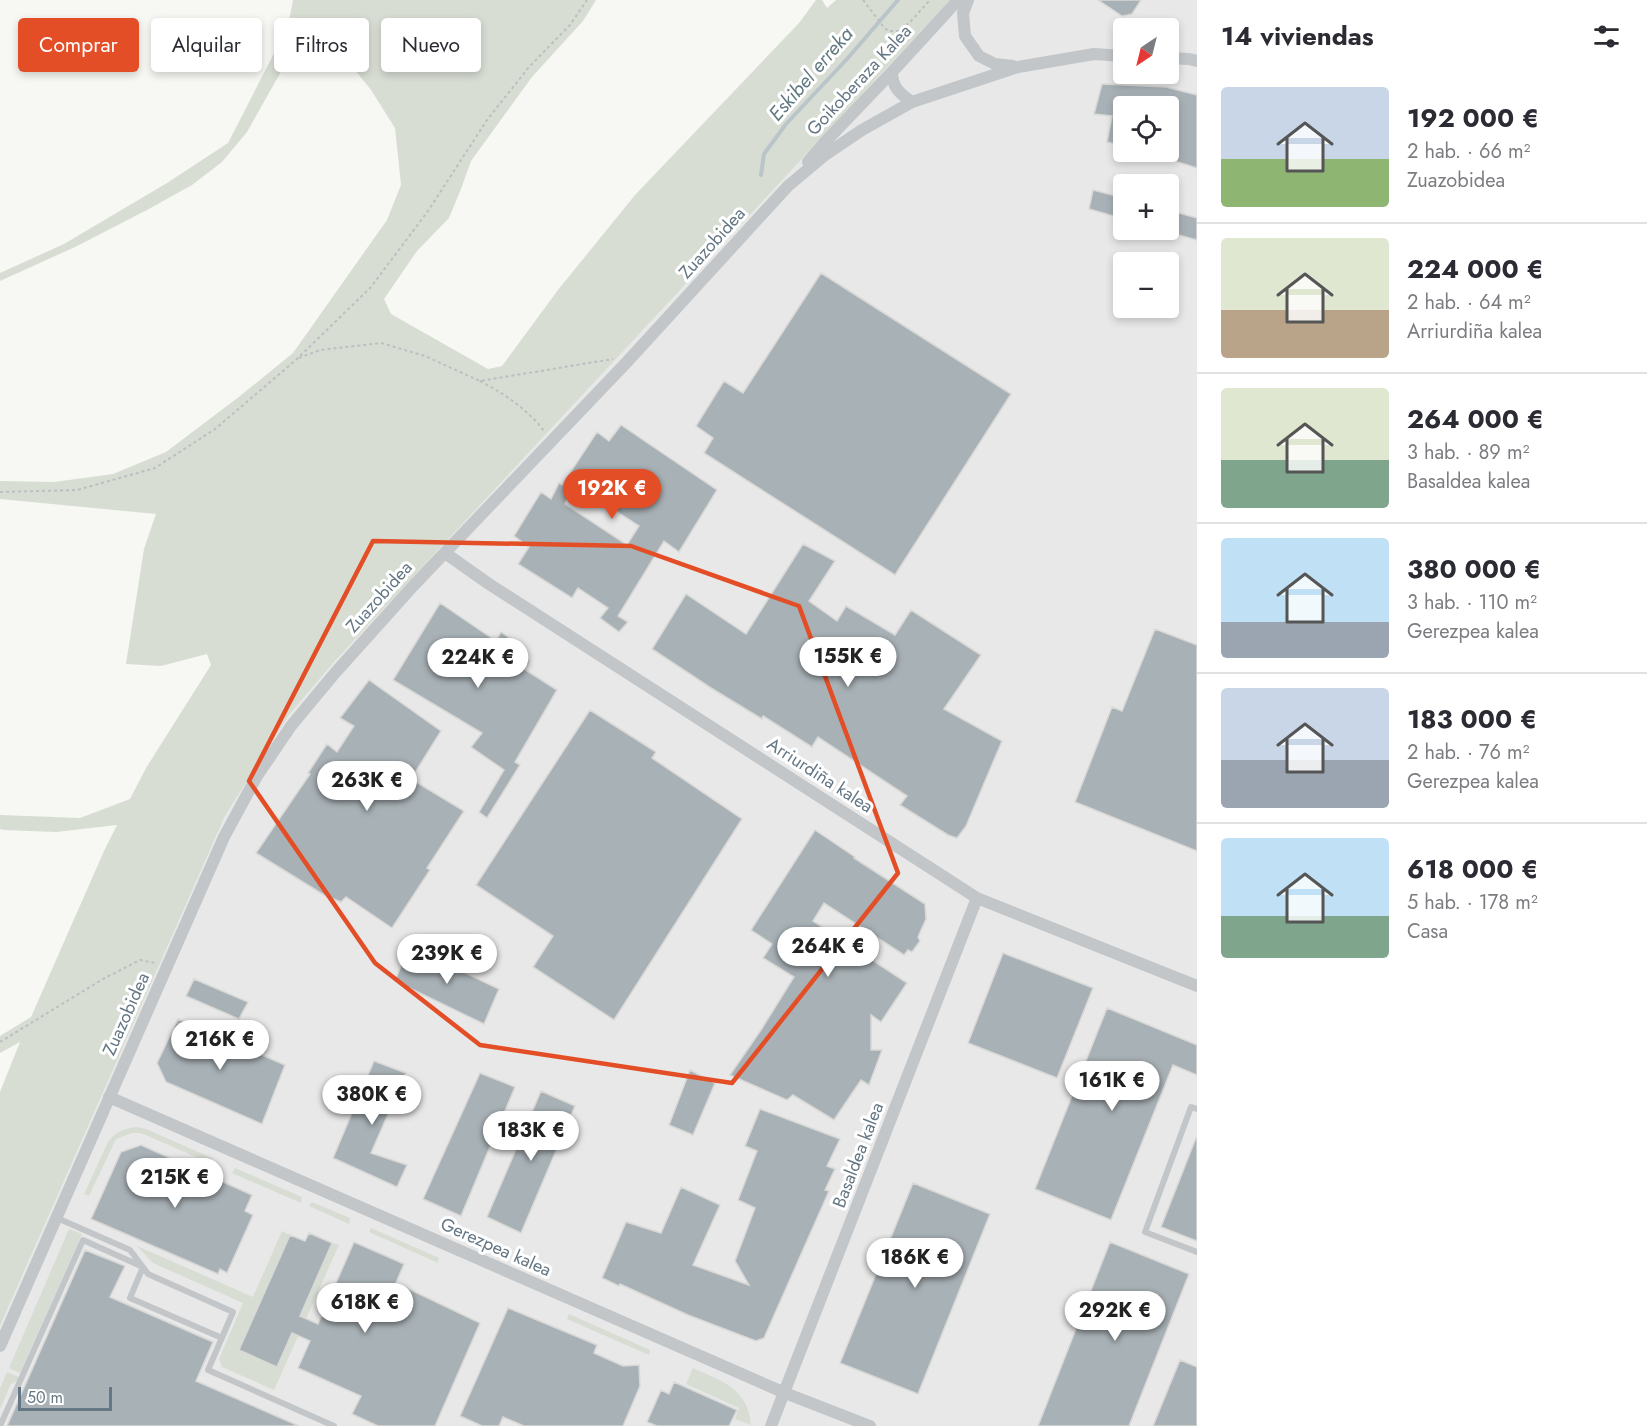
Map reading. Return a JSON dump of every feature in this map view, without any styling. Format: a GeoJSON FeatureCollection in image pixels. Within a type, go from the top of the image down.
{"type":"FeatureCollection","features":[{"type":"Feature","properties":{"kind":"street","name":"Goikoberaza Kalea"},"geometry":{"type":"LineString","coordinates":[[788,186],[826,141],[958,0]]}},
{"type":"Feature","properties":{"kind":"street"},"geometry":{"type":"LineString","coordinates":[[968,0],[963,13],[965,36],[979,56],[995,64],[1018,67],[1094,54],[1113,55]]}},
{"type":"Feature","properties":{"kind":"street"},"geometry":{"type":"LineString","coordinates":[[1179,59],[1197,61]]}},
{"type":"Feature","properties":{"kind":"street","name":"Zuazobidea"},"geometry":{"type":"LineString","coordinates":[[0,1346],[224,837],[257,776],[291,726],[335,673],[445,553],[626,363],[788,186],[825,155],[862,130],[912,102],[1018,67]]}},
{"type":"Feature","properties":{"kind":"street"},"geometry":{"type":"LineString","coordinates":[[892,72],[892,81],[896,89],[912,102]]}},
{"type":"Feature","properties":{"kind":"street","name":"Arriurdiña kalea"},"geometry":{"type":"LineString","coordinates":[[445,553],[489,584],[977,898],[1197,986]]}},
{"type":"Feature","properties":{"kind":"street","name":"Basaldea kalea"},"geometry":{"type":"LineString","coordinates":[[771,1426],[977,898]]}},
{"type":"Feature","properties":{"kind":"street","name":"Gerezpea kalea"},"geometry":{"type":"LineString","coordinates":[[109,1097],[784,1393],[870,1426]]}},
{"type":"Feature","properties":{"kind":"lane"},"geometry":{"type":"LineString","coordinates":[[1197,1109],[1191,1107],[1145,1232],[1197,1252]]}},
{"type":"Feature","properties":{"kind":"lane"},"geometry":{"type":"LineString","coordinates":[[56,1218],[130,1250],[148,1274],[233,1312],[208,1370],[334,1426]]}},
{"type":"Feature","properties":{"kind":"lane"},"geometry":{"type":"LineString","coordinates":[[0,1426],[83,1240],[143,1267]]}},
{"type":"Feature","properties":{"kind":"lane"},"geometry":{"type":"LineString","coordinates":[[143,1267],[130,1298],[222,1338]]}},
{"type":"Feature","properties":{"kind":"path"},"geometry":{"type":"LineString","coordinates":[[0,492],[76,490],[155,468],[215,429],[297,359],[371,287],[428,211],[487,120],[529,67],[570,24],[587,0]]}},
{"type":"Feature","properties":{"kind":"path"},"geometry":{"type":"LineString","coordinates":[[863,0],[883,27],[888,31],[900,31],[930,0]]}},
{"type":"Feature","properties":{"kind":"path"},"geometry":{"type":"LineString","coordinates":[[297,359],[321,350],[381,343],[425,356],[502,392],[520,405],[551,441]]}},
{"type":"Feature","properties":{"kind":"path"},"geometry":{"type":"LineString","coordinates":[[480,381],[595,361],[613,359],[626,363]]}},
{"type":"Feature","properties":{"kind":"path"},"geometry":{"type":"LineString","coordinates":[[0,1042],[103,979],[140,960],[167,964]]}},
{"type":"Feature","properties":{"kind":"highlighted area"},"geometry":{"type":"Polygon","coordinates":[[[373,541],[631,546],[799,606],[898,873],[732,1083],[480,1045],[375,963],[249,781],[373,541]]]}},
{"type":"Feature","properties":{"kind":"shaded area"},"geometry":{"type":"Polygon","coordinates":[[[293,0],[596,0],[583,21],[532,77],[471,161],[449,218],[417,251],[384,299],[391,314],[488,369],[502,366],[558,290],[635,195],[799,23],[816,0],[822,0],[827,8],[836,0],[950,0],[335,661],[289,715],[225,816],[0,1326],[0,1092],[20,1042],[0,1053],[0,1036],[31,1017],[117,825],[56,832],[4,830],[0,829],[0,815],[80,818],[130,799],[146,768],[211,665],[207,654],[161,666],[126,664],[144,549],[156,514],[0,499],[0,481],[54,482],[113,474],[166,452],[293,353],[387,220],[401,185],[395,128],[357,72],[369,72],[369,18],[290,18],[293,0]]]}},
{"type":"Feature","properties":{"kind":"shaded area"},"geometry":{"type":"Polygon","coordinates":[[[950,0],[1197,0],[1197,1426],[0,1426],[0,1326],[225,816],[289,715],[335,661],[950,0]]]}},
{"type":"Feature","properties":{"kind":"shaded area"},"geometry":{"type":"Polygon","coordinates":[[[274,53],[274,72],[281,72],[247,132],[222,162],[192,185],[147,210],[75,247],[0,281],[0,273],[64,244],[167,183],[228,143],[274,53]]]}},
{"type":"Feature","properties":{"kind":"shaded area"},"geometry":{"type":"Polygon","coordinates":[[[137,1127],[212,1158],[212,1164],[141,1133],[132,1133],[116,1139],[89,1196],[84,1194],[108,1142],[121,1131],[137,1127]]]}},
{"type":"Feature","properties":{"kind":"shaded area"},"geometry":{"type":"Polygon","coordinates":[[[235,1168],[302,1197],[301,1203],[232,1173],[235,1168]]]}},
{"type":"Feature","properties":{"kind":"shaded area"},"geometry":{"type":"Polygon","coordinates":[[[312,1202],[350,1218],[349,1224],[309,1206],[312,1202]]]}},
{"type":"Feature","properties":{"kind":"shaded area"},"geometry":{"type":"Polygon","coordinates":[[[371,1228],[439,1258],[438,1263],[369,1232],[371,1228]]]}},
{"type":"Feature","properties":{"kind":"shaded area"},"geometry":{"type":"Polygon","coordinates":[[[69,1229],[82,1234],[20,1373],[9,1368],[69,1229]]]}},
{"type":"Feature","properties":{"kind":"shaded area"},"geometry":{"type":"Polygon","coordinates":[[[282,1231],[290,1235],[239,1350],[277,1367],[332,1243],[339,1245],[274,1390],[222,1367],[219,1359],[243,1303],[153,1263],[137,1246],[253,1297],[282,1231]]]}},
{"type":"Feature","properties":{"kind":"shaded area"},"geometry":{"type":"Polygon","coordinates":[[[569,1314],[650,1350],[649,1355],[567,1319],[569,1314]]]}},
{"type":"Feature","properties":{"kind":"shaded area"},"geometry":{"type":"Polygon","coordinates":[[[693,1368],[723,1382],[739,1394],[749,1412],[751,1425],[735,1419],[739,1408],[686,1384],[693,1368]]]}},
{"type":"Feature","properties":{"kind":"shaded area"},"geometry":{"type":"Polygon","coordinates":[[[7,1372],[19,1377],[11,1384],[0,1409],[0,1388],[7,1372]]]}},
{"type":"Feature","properties":{"kind":"building"},"geometry":{"type":"Polygon","coordinates":[[[1098,0],[1141,0],[1132,14],[1122,16],[1098,0]]]}},
{"type":"Feature","properties":{"kind":"building"},"geometry":{"type":"Polygon","coordinates":[[[1102,84],[1166,87],[1197,95],[1197,168],[1178,162],[1179,96],[1113,96],[1113,143],[1107,142],[1112,116],[1094,114],[1102,84]]]}},
{"type":"Feature","properties":{"kind":"building"},"geometry":{"type":"Polygon","coordinates":[[[1093,190],[1113,195],[1113,216],[1089,209],[1093,190]]]}},
{"type":"Feature","properties":{"kind":"building"},"geometry":{"type":"Polygon","coordinates":[[[1179,213],[1197,218],[1197,240],[1179,235],[1179,213]]]}},
{"type":"Feature","properties":{"kind":"building"},"geometry":{"type":"Polygon","coordinates":[[[821,273],[1011,394],[895,575],[704,453],[713,438],[696,426],[724,381],[743,393],[821,273]]]}},
{"type":"Feature","properties":{"kind":"building"},"geometry":{"type":"Polygon","coordinates":[[[621,425],[717,490],[679,552],[664,541],[618,616],[628,622],[619,632],[600,618],[608,608],[578,588],[572,598],[518,564],[529,547],[514,536],[541,492],[551,499],[559,483],[562,485],[597,432],[609,441],[621,425]],[[573,483],[565,504],[627,545],[639,526],[573,483]]]}},
{"type":"Feature","properties":{"kind":"building"},"geometry":{"type":"Polygon","coordinates":[[[803,544],[835,561],[809,601],[837,621],[846,606],[895,635],[911,610],[981,655],[944,709],[1002,741],[966,826],[957,838],[948,835],[900,805],[907,796],[818,737],[812,747],[763,716],[762,719],[711,688],[652,649],[686,594],[746,634],[803,544]]]}},
{"type":"Feature","properties":{"kind":"building"},"geometry":{"type":"Polygon","coordinates":[[[440,603],[496,641],[501,632],[522,647],[517,654],[529,662],[524,669],[557,690],[515,762],[520,765],[487,818],[479,812],[504,770],[471,747],[482,733],[393,680],[440,603]]]}},
{"type":"Feature","properties":{"kind":"building"},"geometry":{"type":"Polygon","coordinates":[[[1155,629],[1197,645],[1197,851],[1075,802],[1112,707],[1122,711],[1155,629]]]}},
{"type":"Feature","properties":{"kind":"building"},"geometry":{"type":"Polygon","coordinates":[[[369,680],[441,731],[411,779],[464,811],[427,868],[430,870],[392,928],[346,897],[341,902],[324,895],[256,853],[310,774],[308,773],[327,744],[337,752],[354,726],[340,718],[369,680]]]}},
{"type":"Feature","properties":{"kind":"building"},"geometry":{"type":"Polygon","coordinates":[[[590,710],[656,752],[652,758],[742,819],[614,1020],[533,967],[553,936],[476,885],[590,710]]]}},
{"type":"Feature","properties":{"kind":"building"},"geometry":{"type":"Polygon","coordinates":[[[815,830],[925,904],[926,919],[918,937],[920,941],[912,952],[908,950],[904,955],[824,903],[813,921],[907,983],[881,1022],[871,1015],[871,1050],[882,1050],[869,1085],[861,1080],[834,1120],[793,1095],[787,1100],[730,1075],[794,977],[763,958],[772,944],[751,930],[815,830]]]}},
{"type":"Feature","properties":{"kind":"building"},"geometry":{"type":"Polygon","coordinates":[[[409,946],[499,989],[484,1024],[395,981],[409,946]]]}},
{"type":"Feature","properties":{"kind":"building"},"geometry":{"type":"Polygon","coordinates":[[[1003,953],[1093,988],[1057,1078],[968,1043],[1003,953]]]}},
{"type":"Feature","properties":{"kind":"building"},"geometry":{"type":"Polygon","coordinates":[[[194,979],[248,1002],[239,1019],[186,996],[194,979]]]}},
{"type":"Feature","properties":{"kind":"building"},"geometry":{"type":"Polygon","coordinates":[[[1107,1008],[1197,1045],[1197,1075],[1173,1065],[1111,1220],[1035,1189],[1107,1008]]]}},
{"type":"Feature","properties":{"kind":"building"},"geometry":{"type":"Polygon","coordinates":[[[178,1019],[285,1065],[262,1124],[166,1082],[157,1063],[178,1019]]]}},
{"type":"Feature","properties":{"kind":"building"},"geometry":{"type":"Polygon","coordinates":[[[374,1061],[406,1073],[371,1153],[407,1165],[397,1187],[333,1158],[374,1061]]]}},
{"type":"Feature","properties":{"kind":"building"},"geometry":{"type":"Polygon","coordinates":[[[690,1070],[715,1083],[693,1135],[669,1125],[690,1070]]]}},
{"type":"Feature","properties":{"kind":"building"},"geometry":{"type":"Polygon","coordinates":[[[480,1073],[515,1087],[461,1216],[423,1199],[480,1073]]]}},
{"type":"Feature","properties":{"kind":"building"},"geometry":{"type":"Polygon","coordinates":[[[541,1091],[575,1106],[521,1233],[487,1217],[541,1091]]]}},
{"type":"Feature","properties":{"kind":"building"},"geometry":{"type":"Polygon","coordinates":[[[760,1109],[840,1139],[827,1166],[835,1169],[825,1190],[829,1191],[764,1338],[756,1341],[602,1278],[626,1222],[661,1233],[681,1187],[720,1205],[693,1265],[749,1285],[735,1261],[755,1208],[738,1200],[757,1151],[745,1146],[760,1109]]]}},
{"type":"Feature","properties":{"kind":"building"},"geometry":{"type":"Polygon","coordinates":[[[1197,1138],[1197,1241],[1161,1227],[1197,1138]]]}},
{"type":"Feature","properties":{"kind":"building"},"geometry":{"type":"Polygon","coordinates":[[[141,1145],[252,1195],[245,1211],[253,1215],[227,1273],[220,1269],[218,1274],[91,1219],[121,1152],[141,1145]]]}},
{"type":"Feature","properties":{"kind":"building"},"geometry":{"type":"Polygon","coordinates":[[[913,1183],[990,1214],[918,1394],[840,1363],[913,1183]]]}},
{"type":"Feature","properties":{"kind":"building"},"geometry":{"type":"Polygon","coordinates":[[[309,1233],[332,1243],[300,1316],[318,1324],[354,1242],[404,1264],[396,1283],[480,1323],[435,1426],[378,1426],[352,1414],[361,1396],[298,1368],[310,1341],[292,1333],[277,1367],[239,1350],[290,1235],[305,1241],[309,1233]]]}},
{"type":"Feature","properties":{"kind":"building"},"geometry":{"type":"Polygon","coordinates":[[[1110,1242],[1189,1274],[1129,1426],[1038,1426],[1110,1242]]]}},
{"type":"Feature","properties":{"kind":"building"},"geometry":{"type":"Polygon","coordinates":[[[85,1250],[125,1266],[110,1297],[213,1342],[196,1381],[299,1426],[7,1426],[85,1250]]]}},
{"type":"Feature","properties":{"kind":"building"},"geometry":{"type":"Polygon","coordinates":[[[508,1308],[597,1345],[594,1353],[623,1366],[639,1365],[640,1386],[623,1426],[524,1426],[503,1417],[499,1426],[482,1426],[460,1416],[508,1308]]]}},
{"type":"Feature","properties":{"kind":"building"},"geometry":{"type":"Polygon","coordinates":[[[1180,1360],[1197,1367],[1197,1426],[1153,1426],[1180,1360]]]}},
{"type":"Feature","properties":{"kind":"building"},"geometry":{"type":"Polygon","coordinates":[[[674,1382],[737,1410],[729,1426],[657,1426],[647,1422],[661,1390],[669,1394],[674,1382]]]}},
{"type":"Feature","properties":{"kind":"waterway","name":"Eskibel erreka"},"geometry":{"type":"LineString","coordinates":[[761,175],[764,154],[786,124],[898,0]]}}]}
